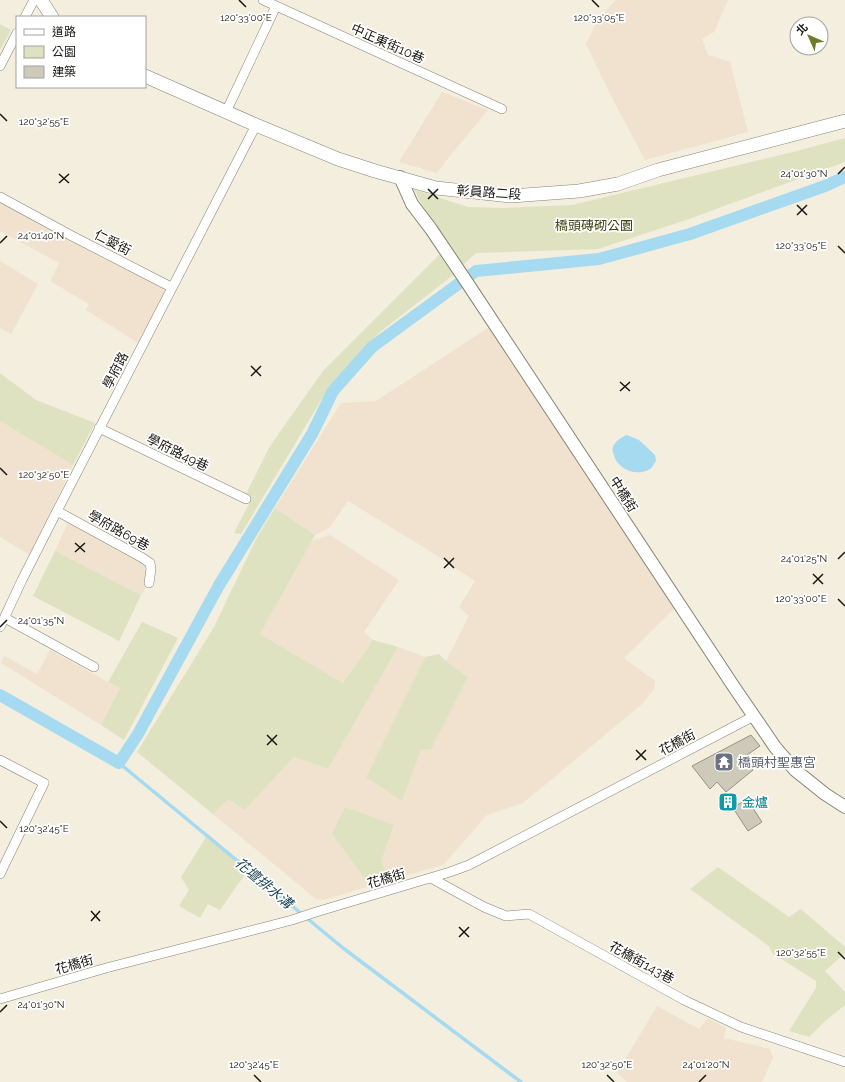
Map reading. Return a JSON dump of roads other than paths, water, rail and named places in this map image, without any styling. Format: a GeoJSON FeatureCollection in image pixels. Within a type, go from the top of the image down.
{"type":"FeatureCollection","features":[{"type":"Feature","properties":{"kind":"main road"},"geometry":{"type":"LineString","coordinates":[[41,0],[51,16]]}},
{"type":"Feature","properties":{"kind":"main road","name":"彰員路二段"},"geometry":{"type":"LineString","coordinates":[[146,76],[338,159],[436,188],[511,196],[579,190],[618,184],[658,170],[845,121]]}},
{"type":"Feature","properties":{"kind":"street"},"geometry":{"type":"LineString","coordinates":[[26,16],[34,0]]}},
{"type":"Feature","properties":{"kind":"street","name":"中正東街10巷"},"geometry":{"type":"LineString","coordinates":[[263,0],[502,109]]}},
{"type":"Feature","properties":{"kind":"street"},"geometry":{"type":"LineString","coordinates":[[226,112],[276,6]]}},
{"type":"Feature","properties":{"kind":"street"},"geometry":{"type":"LineString","coordinates":[[0,66],[16,35]]}},
{"type":"Feature","properties":{"kind":"street","name":"學府路"},"geometry":{"type":"LineString","coordinates":[[0,627],[22,580],[99,428],[256,125]]}},
{"type":"Feature","properties":{"kind":"street","name":"中橋街"},"geometry":{"type":"LineString","coordinates":[[400,177],[412,204],[431,228],[458,268],[775,747],[795,770],[825,794],[845,807]]}},
{"type":"Feature","properties":{"kind":"street","name":"仁愛街"},"geometry":{"type":"LineString","coordinates":[[0,197],[172,287]]}},
{"type":"Feature","properties":{"kind":"street","name":"學府路49巷"},"geometry":{"type":"LineString","coordinates":[[99,428],[246,499]]}},
{"type":"Feature","properties":{"kind":"street","name":"學府路69巷"},"geometry":{"type":"LineString","coordinates":[[57,512],[150,563],[151,568],[149,583]]}},
{"type":"Feature","properties":{"kind":"street"},"geometry":{"type":"LineString","coordinates":[[5,618],[94,667]]}},
{"type":"Feature","properties":{"kind":"street","name":"花橋街"},"geometry":{"type":"LineString","coordinates":[[0,999],[106,968],[292,920],[469,865],[754,716]]}},
{"type":"Feature","properties":{"kind":"street"},"geometry":{"type":"LineString","coordinates":[[0,760],[44,783],[2,870]]}},
{"type":"Feature","properties":{"kind":"street","name":"花橋街143巷"},"geometry":{"type":"LineString","coordinates":[[431,878],[484,907],[506,916],[529,914],[684,1000],[741,1027],[845,1062]]}},
{"type":"Feature","properties":{"kind":"water"},"geometry":{"type":"Polygon","coordinates":[[[627,435],[639,440],[655,455],[656,461],[650,469],[640,472],[629,471],[616,461],[613,453],[613,447],[617,441],[627,435]]]}},
{"type":"Feature","properties":{"kind":"waterway"},"geometry":{"type":"LineString","coordinates":[[0,695],[119,763],[138,734],[218,587],[312,434],[333,391],[372,347],[476,271],[599,259],[690,234],[825,186],[845,177]]}},
{"type":"Feature","properties":{"kind":"waterway","name":"花壇排水溝"},"geometry":{"type":"LineString","coordinates":[[119,763],[343,948],[521,1082]]}},
{"type":"Feature","properties":{"kind":"place","name":"橋頭村聖惠宮"},"geometry":{"type":"Point","coordinates":[724,762]}},
{"type":"Feature","properties":{"kind":"place","name":"金爐"},"geometry":{"type":"Point","coordinates":[728,802]}},
{"type":"Feature","properties":{"kind":"park label","name":"橋頭磚砌公園"},"geometry":{"type":"Point","coordinates":[594,225]}}]}
